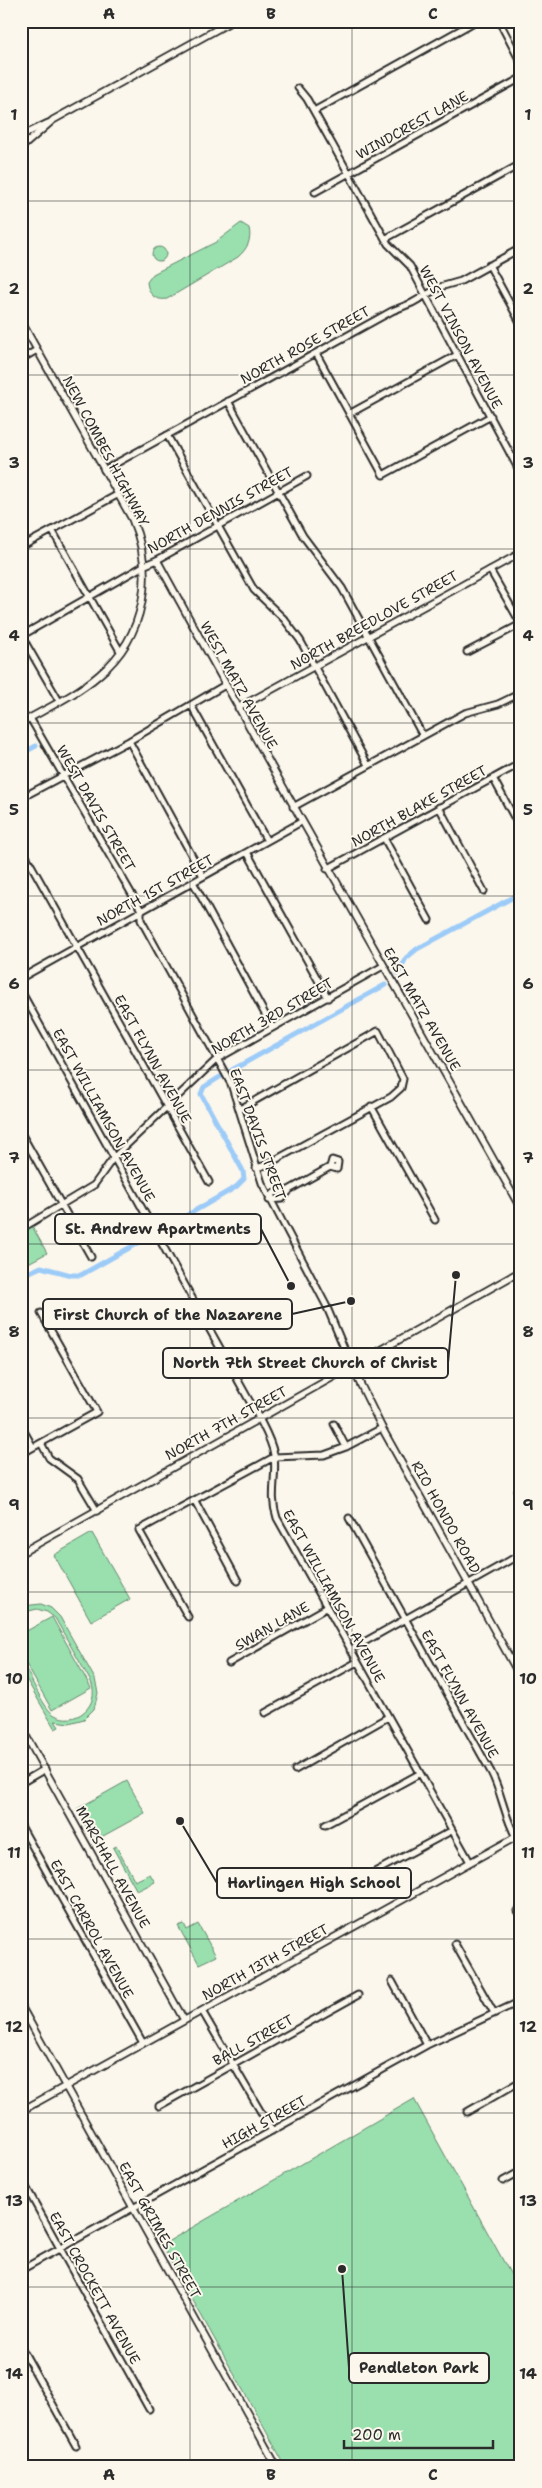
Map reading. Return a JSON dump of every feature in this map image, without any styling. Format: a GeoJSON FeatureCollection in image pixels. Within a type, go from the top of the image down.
{"type":"FeatureCollection","features":[{"type":"Feature","properties":{"kind":"street"},"geometry":{"type":"LineString","coordinates":[[21,136],[232,21]]}},
{"type":"Feature","properties":{"kind":"street"},"geometry":{"type":"LineString","coordinates":[[314,110],[476,21]]}},
{"type":"Feature","properties":{"kind":"street"},"geometry":{"type":"LineString","coordinates":[[499,21],[521,63]]}},
{"type":"Feature","properties":{"kind":"street","name":"WINDCREST LANE"},"geometry":{"type":"LineString","coordinates":[[315,192],[521,78]]}},
{"type":"Feature","properties":{"kind":"street","name":"WEST VINSON AVENUE"},"geometry":{"type":"LineString","coordinates":[[298,88],[314,110],[385,240],[410,266],[521,474]]}},
{"type":"Feature","properties":{"kind":"street"},"geometry":{"type":"LineString","coordinates":[[21,148],[53,120]]}},
{"type":"Feature","properties":{"kind":"street"},"geometry":{"type":"LineString","coordinates":[[385,240],[521,164]]}},
{"type":"Feature","properties":{"kind":"street","name":"NORTH ROSE STREET"},"geometry":{"type":"LineString","coordinates":[[104,470],[392,310],[426,296],[440,287],[461,281],[521,248]]}},
{"type":"Feature","properties":{"kind":"street"},"geometry":{"type":"LineString","coordinates":[[489,265],[521,324]]}},
{"type":"Feature","properties":{"kind":"street","name":"NEW COMBES HIGHWAY"},"geometry":{"type":"LineString","coordinates":[[21,321],[137,530],[145,565],[145,589],[140,615],[133,632],[120,651],[98,676],[21,723]]}},
{"type":"Feature","properties":{"kind":"street"},"geometry":{"type":"LineString","coordinates":[[21,359],[37,350]]}},
{"type":"Feature","properties":{"kind":"street"},"geometry":{"type":"LineString","coordinates":[[316,353],[383,475],[491,416]]}},
{"type":"Feature","properties":{"kind":"street"},"geometry":{"type":"LineString","coordinates":[[349,414],[457,354]]}},
{"type":"Feature","properties":{"kind":"street"},"geometry":{"type":"LineString","coordinates":[[228,401],[308,545],[336,579],[423,736]]}},
{"type":"Feature","properties":{"kind":"street"},"geometry":{"type":"LineString","coordinates":[[167,435],[254,590],[288,624],[315,667],[368,765]]}},
{"type":"Feature","properties":{"kind":"street","name":"NORTH DENNIS STREET"},"geometry":{"type":"LineString","coordinates":[[145,565],[307,476]]}},
{"type":"Feature","properties":{"kind":"street"},"geometry":{"type":"LineString","coordinates":[[21,547],[117,494]]}},
{"type":"Feature","properties":{"kind":"street"},"geometry":{"type":"LineString","coordinates":[[52,530],[120,651]]}},
{"type":"Feature","properties":{"kind":"street","name":"NORTH BREEDLOVE STREET"},"geometry":{"type":"LineString","coordinates":[[238,708],[521,553]]}},
{"type":"Feature","properties":{"kind":"street","name":"WEST MATZ AVENUE"},"geometry":{"type":"LineString","coordinates":[[157,560],[301,822]]}},
{"type":"Feature","properties":{"kind":"street"},"geometry":{"type":"LineString","coordinates":[[59,701],[21,636],[145,565]]}},
{"type":"Feature","properties":{"kind":"street"},"geometry":{"type":"LineString","coordinates":[[467,652],[521,624],[490,570]]}},
{"type":"Feature","properties":{"kind":"street"},"geometry":{"type":"LineString","coordinates":[[21,798],[129,741],[225,685]]}},
{"type":"Feature","properties":{"kind":"street"},"geometry":{"type":"LineString","coordinates":[[293,807],[465,713],[498,704],[521,693]]}},
{"type":"Feature","properties":{"kind":"street"},"geometry":{"type":"LineString","coordinates":[[191,705],[267,840]]}},
{"type":"Feature","properties":{"kind":"street","name":"WEST DAVIS STREET"},"geometry":{"type":"LineString","coordinates":[[30,718],[141,910]]}},
{"type":"Feature","properties":{"kind":"street"},"geometry":{"type":"LineString","coordinates":[[129,741],[203,876]]}},
{"type":"Feature","properties":{"kind":"street","name":"NORTH BLAKE STREET"},"geometry":{"type":"LineString","coordinates":[[328,869],[521,763]]}},
{"type":"Feature","properties":{"kind":"street"},"geometry":{"type":"LineString","coordinates":[[493,778],[521,830]]}},
{"type":"Feature","properties":{"kind":"street"},"geometry":{"type":"LineString","coordinates":[[439,807],[484,891]]}},
{"type":"Feature","properties":{"kind":"street","name":"NORTH 1ST STREET"},"geometry":{"type":"LineString","coordinates":[[21,978],[301,822]]}},
{"type":"Feature","properties":{"kind":"street","name":"EAST MATZ AVENUE"},"geometry":{"type":"LineString","coordinates":[[301,822],[412,1013],[521,1209]]}},
{"type":"Feature","properties":{"kind":"street"},"geometry":{"type":"LineString","coordinates":[[384,838],[429,920]]}},
{"type":"Feature","properties":{"kind":"street","name":"EAST FLYNN AVENUE"},"geometry":{"type":"LineString","coordinates":[[21,846],[209,1182]]}},
{"type":"Feature","properties":{"kind":"street"},"geometry":{"type":"LineString","coordinates":[[247,852],[328,998]]}},
{"type":"Feature","properties":{"kind":"street"},"geometry":{"type":"LineString","coordinates":[[192,882],[272,1027]]}},
{"type":"Feature","properties":{"kind":"street","name":"EAST DAVIS STREET"},"geometry":{"type":"LineString","coordinates":[[141,910],[142,920],[231,1084],[256,1168],[269,1200],[326,1305],[352,1368]]}},
{"type":"Feature","properties":{"kind":"street","name":"NORTH 3RD STREET"},"geometry":{"type":"LineString","coordinates":[[21,1229],[94,1185],[114,1157],[217,1059],[383,966]]}},
{"type":"Feature","properties":{"kind":"street","name":"EAST WILLIAMSON AVENUE"},"geometry":{"type":"LineString","coordinates":[[21,991],[268,1435],[274,1457],[271,1498],[275,1513],[326,1608],[470,1862]]}},
{"type":"Feature","properties":{"kind":"street"},"geometry":{"type":"LineString","coordinates":[[240,1109],[378,1031],[399,1069],[403,1084],[395,1094],[266,1165],[256,1168]]}},
{"type":"Feature","properties":{"kind":"street"},"geometry":{"type":"LineString","coordinates":[[371,1106],[435,1220]]}},
{"type":"Feature","properties":{"kind":"street"},"geometry":{"type":"LineString","coordinates":[[21,1133],[91,1257]]}},
{"type":"Feature","properties":{"kind":"street"},"geometry":{"type":"LineString","coordinates":[[269,1200],[282,1199],[289,1190],[330,1167]]}},
{"type":"Feature","properties":{"kind":"street","name":"NORTH 7TH STREET"},"geometry":{"type":"LineString","coordinates":[[21,1553],[521,1271]]}},
{"type":"Feature","properties":{"kind":"street"},"geometry":{"type":"LineString","coordinates":[[21,1454],[97,1412],[41,1313]]}},
{"type":"Feature","properties":{"kind":"street","name":"RIO HONDO ROAD"},"geometry":{"type":"LineString","coordinates":[[352,1368],[382,1428],[521,1678]]}},
{"type":"Feature","properties":{"kind":"street"},"geometry":{"type":"LineString","coordinates":[[334,1424],[346,1447]]}},
{"type":"Feature","properties":{"kind":"street"},"geometry":{"type":"LineString","coordinates":[[21,1426],[33,1447]]}},
{"type":"Feature","properties":{"kind":"street"},"geometry":{"type":"LineString","coordinates":[[188,1617],[139,1530],[274,1457],[324,1455],[346,1447],[382,1428]]}},
{"type":"Feature","properties":{"kind":"street"},"geometry":{"type":"LineString","coordinates":[[41,1443],[49,1458],[71,1472],[78,1479],[97,1511]]}},
{"type":"Feature","properties":{"kind":"street"},"geometry":{"type":"LineString","coordinates":[[195,1501],[238,1582]]}},
{"type":"Feature","properties":{"kind":"street","name":"EAST FLYNN AVENUE"},"geometry":{"type":"LineString","coordinates":[[349,1518],[491,1772],[499,1789],[508,1821],[518,1835]]}},
{"type":"Feature","properties":{"kind":"street"},"geometry":{"type":"LineString","coordinates":[[350,1650],[521,1554]]}},
{"type":"Feature","properties":{"kind":"street","name":"SWAN LANE"},"geometry":{"type":"LineString","coordinates":[[230,1663],[326,1608]]}},
{"type":"Feature","properties":{"kind":"street"},"geometry":{"type":"LineString","coordinates":[[265,1713],[357,1662]]}},
{"type":"Feature","properties":{"kind":"street"},"geometry":{"type":"LineString","coordinates":[[295,1770],[388,1717]]}},
{"type":"Feature","properties":{"kind":"street","name":"MARSHALL AVENUE"},"geometry":{"type":"LineString","coordinates":[[21,1726],[184,2020]]}},
{"type":"Feature","properties":{"kind":"street"},"geometry":{"type":"LineString","coordinates":[[21,1783],[45,1769]]}},
{"type":"Feature","properties":{"kind":"street"},"geometry":{"type":"LineString","coordinates":[[325,1825],[419,1774]]}},
{"type":"Feature","properties":{"kind":"street","name":"EAST CARROL AVENUE"},"geometry":{"type":"LineString","coordinates":[[21,1826],[143,2042]]}},
{"type":"Feature","properties":{"kind":"street"},"geometry":{"type":"LineString","coordinates":[[358,1881],[451,1830]]}},
{"type":"Feature","properties":{"kind":"street","name":"NORTH 13TH STREET"},"geometry":{"type":"LineString","coordinates":[[21,2111],[518,1835]]}},
{"type":"Feature","properties":{"kind":"street"},"geometry":{"type":"LineString","coordinates":[[518,1910],[521,1916]]}},
{"type":"Feature","properties":{"kind":"street"},"geometry":{"type":"LineString","coordinates":[[455,1944],[494,2014]]}},
{"type":"Feature","properties":{"kind":"street"},"geometry":{"type":"LineString","coordinates":[[392,1981],[427,2045]]}},
{"type":"Feature","properties":{"kind":"street","name":"BALL STREET"},"geometry":{"type":"LineString","coordinates":[[159,2106],[358,1995]]}},
{"type":"Feature","properties":{"kind":"street","name":"HIGH STREET"},"geometry":{"type":"LineString","coordinates":[[21,2270],[427,2045],[521,2001]]}},
{"type":"Feature","properties":{"kind":"street","name":"EAST GRIMES STREET"},"geometry":{"type":"LineString","coordinates":[[21,2006],[277,2467]]}},
{"type":"Feature","properties":{"kind":"street"},"geometry":{"type":"LineString","coordinates":[[202,2011],[272,2131]]}},
{"type":"Feature","properties":{"kind":"street"},"geometry":{"type":"LineString","coordinates":[[467,2112],[521,2081]]}},
{"type":"Feature","properties":{"kind":"street"},"geometry":{"type":"LineString","coordinates":[[503,2181],[521,2171]]}},
{"type":"Feature","properties":{"kind":"street","name":"EAST CROCKETT AVENUE"},"geometry":{"type":"LineString","coordinates":[[21,2178],[149,2408]]}},
{"type":"Feature","properties":{"kind":"street"},"geometry":{"type":"LineString","coordinates":[[21,2347],[76,2446]]}},
{"type":"Feature","properties":{"kind":"green space"},"geometry":{"type":"Polygon","coordinates":[[[241,223],[249,228],[250,236],[244,251],[238,257],[167,299],[159,299],[153,296],[147,282],[153,274],[216,242],[241,223]]]}},
{"type":"Feature","properties":{"kind":"green space"},"geometry":{"type":"Polygon","coordinates":[[[156,247],[162,247],[166,254],[162,261],[156,261],[152,257],[152,251],[156,247]]]}},
{"type":"Feature","properties":{"kind":"green space"},"geometry":{"type":"Polygon","coordinates":[[[32,1226],[47,1253],[21,1267],[21,1232],[32,1226]]]}},
{"type":"Feature","properties":{"kind":"green space"},"geometry":{"type":"Polygon","coordinates":[[[92,1533],[130,1599],[91,1621],[54,1555],[92,1533]]]}},
{"type":"Feature","properties":{"kind":"green space"},"geometry":{"type":"Polygon","coordinates":[[[41,1604],[51,1608],[60,1617],[95,1679],[98,1693],[94,1709],[84,1719],[69,1723],[55,1721],[59,1727],[55,1729],[21,1670],[21,1660],[44,1704],[53,1714],[61,1718],[70,1718],[84,1712],[92,1699],[93,1691],[91,1682],[55,1618],[47,1612],[37,1609],[21,1613],[23,1606],[41,1604]]]}},
{"type":"Feature","properties":{"kind":"green space"},"geometry":{"type":"Polygon","coordinates":[[[52,1617],[91,1688],[52,1710],[21,1655],[21,1634],[52,1617]]]}},
{"type":"Feature","properties":{"kind":"green space"},"geometry":{"type":"Polygon","coordinates":[[[127,1781],[145,1813],[94,1841],[77,1809],[127,1781]]]}},
{"type":"Feature","properties":{"kind":"green space"},"geometry":{"type":"Polygon","coordinates":[[[116,1846],[135,1881],[150,1874],[155,1882],[137,1891],[113,1848],[116,1846]]]}},
{"type":"Feature","properties":{"kind":"green space"},"geometry":{"type":"Polygon","coordinates":[[[184,1924],[187,1930],[198,1924],[216,1956],[199,1964],[178,1926],[184,1924]]]}},
{"type":"Feature","properties":{"kind":"green space"},"geometry":{"type":"Polygon","coordinates":[[[414,2099],[521,2293],[521,2467],[286,2467],[162,2245],[414,2099]]]}},
{"type":"Feature","properties":{"kind":"waterway"},"geometry":{"type":"LineString","coordinates":[[21,754],[36,746]]}},
{"type":"Feature","properties":{"kind":"waterway"},"geometry":{"type":"LineString","coordinates":[[398,973],[406,958],[417,949],[521,893]]}},
{"type":"Feature","properties":{"kind":"waterway"},"geometry":{"type":"LineString","coordinates":[[232,1070],[385,985]]}},
{"type":"Feature","properties":{"kind":"waterway"},"geometry":{"type":"LineString","coordinates":[[165,1228],[236,1187],[244,1179],[243,1171],[201,1094],[204,1087],[220,1077]]}},
{"type":"Feature","properties":{"kind":"waterway"},"geometry":{"type":"LineString","coordinates":[[21,1276],[41,1267],[71,1275],[81,1275],[147,1238]]}},
{"type":"Feature","properties":{"kind":"place","name":"North 7th Street Church of Christ"},"geometry":{"type":"Point","coordinates":[456,1275]}},
{"type":"Feature","properties":{"kind":"place","name":"St. Andrew Apartments"},"geometry":{"type":"Point","coordinates":[291,1286]}},
{"type":"Feature","properties":{"kind":"place","name":"First Church of the Nazarene"},"geometry":{"type":"Point","coordinates":[351,1301]}},
{"type":"Feature","properties":{"kind":"place","name":"Harlingen High School"},"geometry":{"type":"Point","coordinates":[180,1821]}},
{"type":"Feature","properties":{"kind":"place","name":"Pendleton Park"},"geometry":{"type":"Point","coordinates":[342,2269]}}]}
